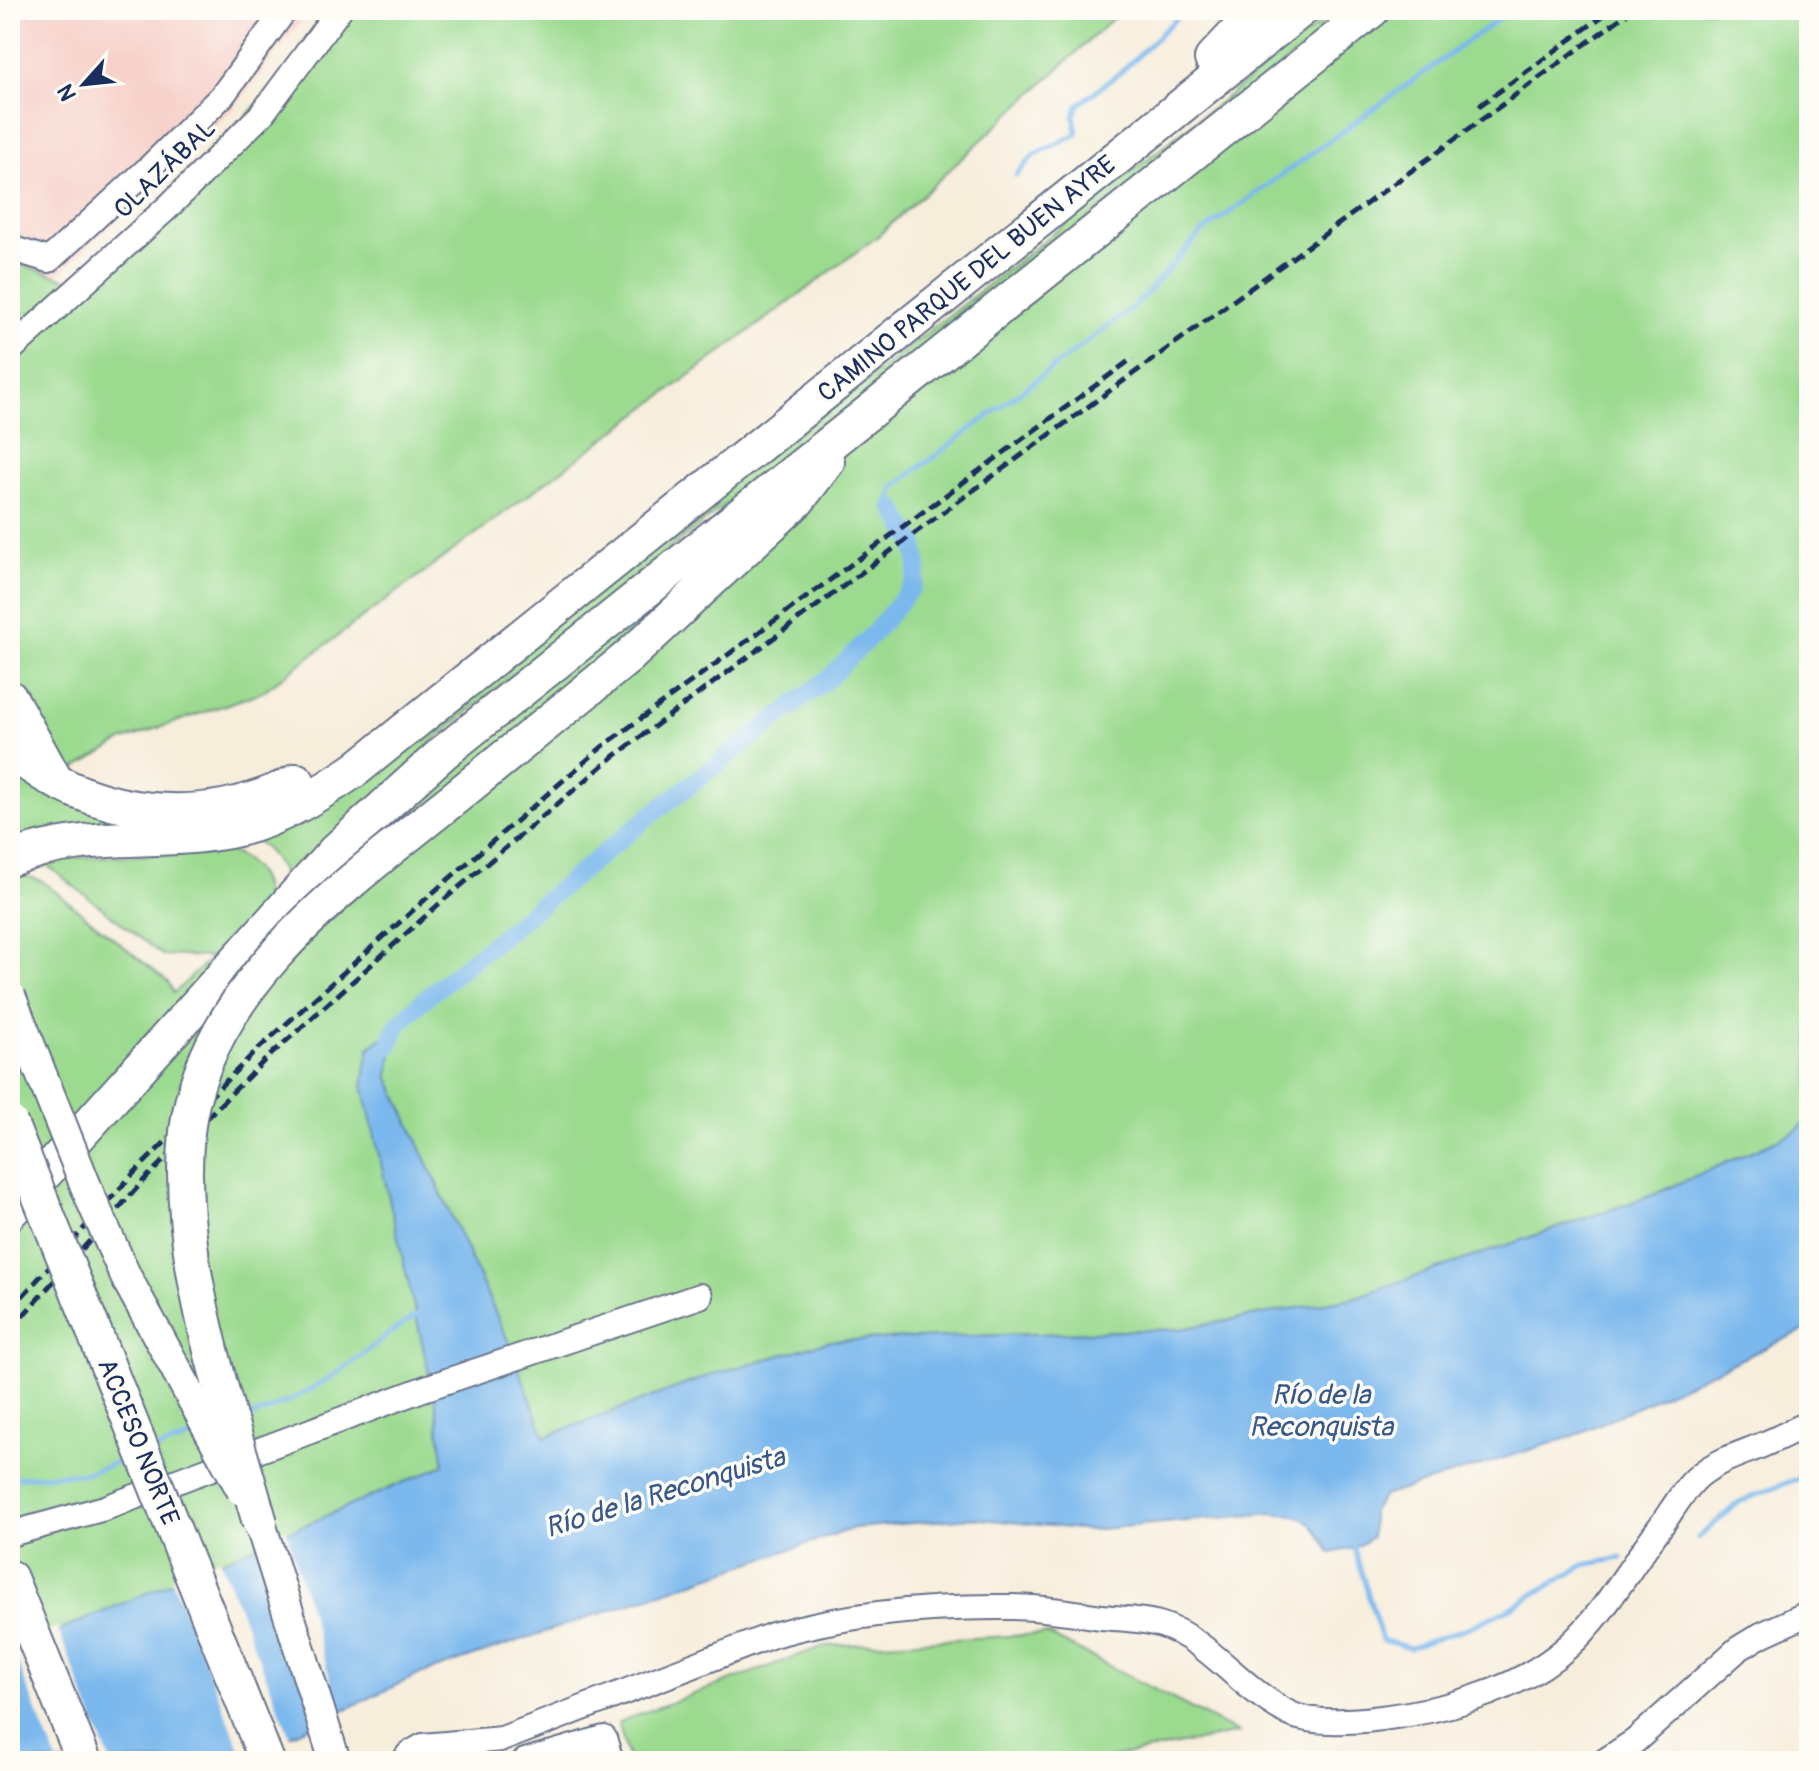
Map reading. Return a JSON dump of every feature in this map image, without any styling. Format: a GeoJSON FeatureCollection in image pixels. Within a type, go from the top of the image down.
{"type":"FeatureCollection","features":[{"type":"Feature","properties":{"kind":"highway"},"geometry":{"type":"LineString","coordinates":[[1122,155],[1258,10]]}},
{"type":"Feature","properties":{"kind":"highway","name":"CAMINO PARQUE DEL BUEN AYRE"},"geometry":{"type":"LineString","coordinates":[[632,547],[1301,10]]}},
{"type":"Feature","properties":{"kind":"highway","name":"CAMINO PARQUE DEL BUEN AYRE"},"geometry":{"type":"LineString","coordinates":[[862,418],[1372,10]]}},
{"type":"Feature","properties":{"kind":"highway"},"geometry":{"type":"LineString","coordinates":[[260,1523],[208,1335],[189,1220],[187,1130],[205,1063],[223,1024],[254,982],[331,900],[627,658],[798,500],[862,418]]}},
{"type":"Feature","properties":{"kind":"highway"},"geometry":{"type":"LineString","coordinates":[[10,1212],[336,850],[494,710],[862,418]]}},
{"type":"Feature","properties":{"kind":"highway"},"geometry":{"type":"LineString","coordinates":[[10,750],[55,780],[116,805],[160,812],[202,811],[264,796],[340,756],[632,547]]}},
{"type":"Feature","properties":{"kind":"highway"},"geometry":{"type":"LineString","coordinates":[[10,859],[64,844],[98,839],[183,837],[228,831],[258,823],[296,807],[386,748],[632,547]]}},
{"type":"Feature","properties":{"kind":"highway"},"geometry":{"type":"LineString","coordinates":[[10,698],[55,780]]}},
{"type":"Feature","properties":{"kind":"highway","name":"ACCESO NORTE"},"geometry":{"type":"LineString","coordinates":[[10,1123],[267,1761]]}},
{"type":"Feature","properties":{"kind":"highway"},"geometry":{"type":"LineString","coordinates":[[10,1578],[84,1761]]}},
{"type":"Feature","properties":{"kind":"main road"},"geometry":{"type":"LineString","coordinates":[[10,996],[91,1199],[126,1277],[260,1523],[335,1761]]}},
{"type":"Feature","properties":{"kind":"street"},"geometry":{"type":"LineString","coordinates":[[10,248],[49,260],[222,96],[285,10]]}},
{"type":"Feature","properties":{"kind":"street","name":"OLAZÁBAL"},"geometry":{"type":"LineString","coordinates":[[10,350],[167,208],[262,114],[339,10]]}},
{"type":"Feature","properties":{"kind":"street"},"geometry":{"type":"LineString","coordinates":[[10,1534],[105,1508],[423,1389],[700,1296]]}},
{"type":"Feature","properties":{"kind":"street"},"geometry":{"type":"LineString","coordinates":[[404,1761],[423,1746],[502,1739],[817,1622],[932,1610],[1013,1607],[1162,1625],[1206,1649],[1256,1693],[1293,1715],[1358,1721],[1395,1717],[1472,1699],[1543,1667],[1585,1633],[1699,1475],[1809,1423]]}},
{"type":"Feature","properties":{"kind":"street"},"geometry":{"type":"LineString","coordinates":[[1605,1761],[1635,1741],[1738,1649],[1809,1613]]}},
{"type":"Feature","properties":{"kind":"street"},"geometry":{"type":"LineString","coordinates":[[525,1761],[604,1738],[611,1761]]}},
{"type":"Feature","properties":{"kind":"shaded area"},"geometry":{"type":"Polygon","coordinates":[[[10,10],[309,10],[233,109],[10,320],[10,10]]]}},
{"type":"Feature","properties":{"kind":"green space"},"geometry":{"type":"Polygon","coordinates":[[[339,10],[1122,10],[878,236],[262,692],[124,740],[55,780],[10,698],[10,350],[167,208],[339,10]]]}},
{"type":"Feature","properties":{"kind":"green space"},"geometry":{"type":"Polygon","coordinates":[[[1337,10],[1352,10],[544,648],[431,743],[10,1188],[10,871],[42,881],[168,982],[174,993],[212,957],[162,955],[39,859],[231,852],[247,862],[258,875],[264,891],[265,910],[288,887],[273,857],[249,835],[839,402],[1337,10]]]}},
{"type":"Feature","properties":{"kind":"green space"},"geometry":{"type":"Polygon","coordinates":[[[1372,10],[1809,10],[1809,1120],[1793,1133],[1653,1195],[1353,1298],[1180,1329],[830,1341],[711,1375],[544,1437],[509,1343],[388,1076],[397,1028],[369,1048],[435,1399],[444,1465],[10,1652],[10,1212],[336,850],[1372,10]]]}},
{"type":"Feature","properties":{"kind":"green space"},"geometry":{"type":"Polygon","coordinates":[[[10,261],[72,281],[10,338],[10,261]]]}},
{"type":"Feature","properties":{"kind":"green space"},"geometry":{"type":"Polygon","coordinates":[[[10,761],[69,797],[297,796],[10,849],[10,761]]]}},
{"type":"Feature","properties":{"kind":"green space"},"geometry":{"type":"Polygon","coordinates":[[[1047,1634],[1239,1733],[1093,1761],[629,1761],[618,1722],[824,1646],[1047,1634]]]}},
{"type":"Feature","properties":{"kind":"water","name":"Río de la Reconquista"},"geometry":{"type":"Polygon","coordinates":[[[397,1026],[388,1076],[509,1343],[545,1437],[711,1375],[830,1341],[1180,1329],[1353,1298],[1653,1195],[1793,1133],[1809,1120],[1809,1328],[1571,1437],[1383,1496],[1372,1511],[1372,1537],[1354,1548],[1330,1553],[1309,1522],[1295,1516],[1273,1513],[1089,1530],[971,1518],[854,1528],[420,1674],[236,1761],[10,1761],[10,1652],[444,1465],[435,1399],[363,1085],[369,1048],[397,1026]]]}},
{"type":"Feature","properties":{"kind":"pier"},"geometry":{"type":"Polygon","coordinates":[[[286,1529],[341,1716],[323,1724],[262,1539],[286,1529]]]}},
{"type":"Feature","properties":{"kind":"pier"},"geometry":{"type":"Polygon","coordinates":[[[219,1558],[291,1739],[245,1761],[171,1578],[219,1558]]]}},
{"type":"Feature","properties":{"kind":"pier"},"geometry":{"type":"Polygon","coordinates":[[[57,1627],[110,1761],[57,1761],[11,1647],[57,1627]]]}},
{"type":"Feature","properties":{"kind":"waterway"},"geometry":{"type":"LineString","coordinates":[[1016,175],[1034,155],[1077,134],[1074,115],[1079,104],[1122,71],[1185,10]]}},
{"type":"Feature","properties":{"kind":"waterway"},"geometry":{"type":"LineString","coordinates":[[893,507],[890,498],[895,486],[1136,305],[1201,233],[1511,10]]}},
{"type":"Feature","properties":{"kind":"waterway"},"geometry":{"type":"LineString","coordinates":[[388,1047],[397,1026],[422,1001],[647,818],[829,678],[873,634],[913,586],[918,568],[915,544],[893,507]]}},
{"type":"Feature","properties":{"kind":"waterway"},"geometry":{"type":"LineString","coordinates":[[242,1420],[279,1406],[325,1381],[421,1313]]}},
{"type":"Feature","properties":{"kind":"waterway"},"geometry":{"type":"LineString","coordinates":[[155,1450],[199,1435]]}},
{"type":"Feature","properties":{"kind":"waterway"},"geometry":{"type":"LineString","coordinates":[[10,1478],[87,1473],[130,1458]]}},
{"type":"Feature","properties":{"kind":"waterway"},"geometry":{"type":"LineString","coordinates":[[1698,1538],[1739,1502],[1809,1474]]}},
{"type":"Feature","properties":{"kind":"waterway"},"geometry":{"type":"LineString","coordinates":[[1354,1548],[1382,1640],[1410,1648],[1509,1609],[1584,1565],[1621,1558]]}},
{"type":"Feature","properties":{"kind":"railway"},"geometry":{"type":"LineString","coordinates":[[1479,106],[1611,10]]}},
{"type":"Feature","properties":{"kind":"railway"},"geometry":{"type":"LineString","coordinates":[[10,1330],[145,1179],[265,1060],[439,904],[612,758],[1632,10]]}},
{"type":"Feature","properties":{"kind":"railway"},"geometry":{"type":"LineString","coordinates":[[10,1310],[134,1173],[256,1051],[602,747],[1133,358]]}}]}
